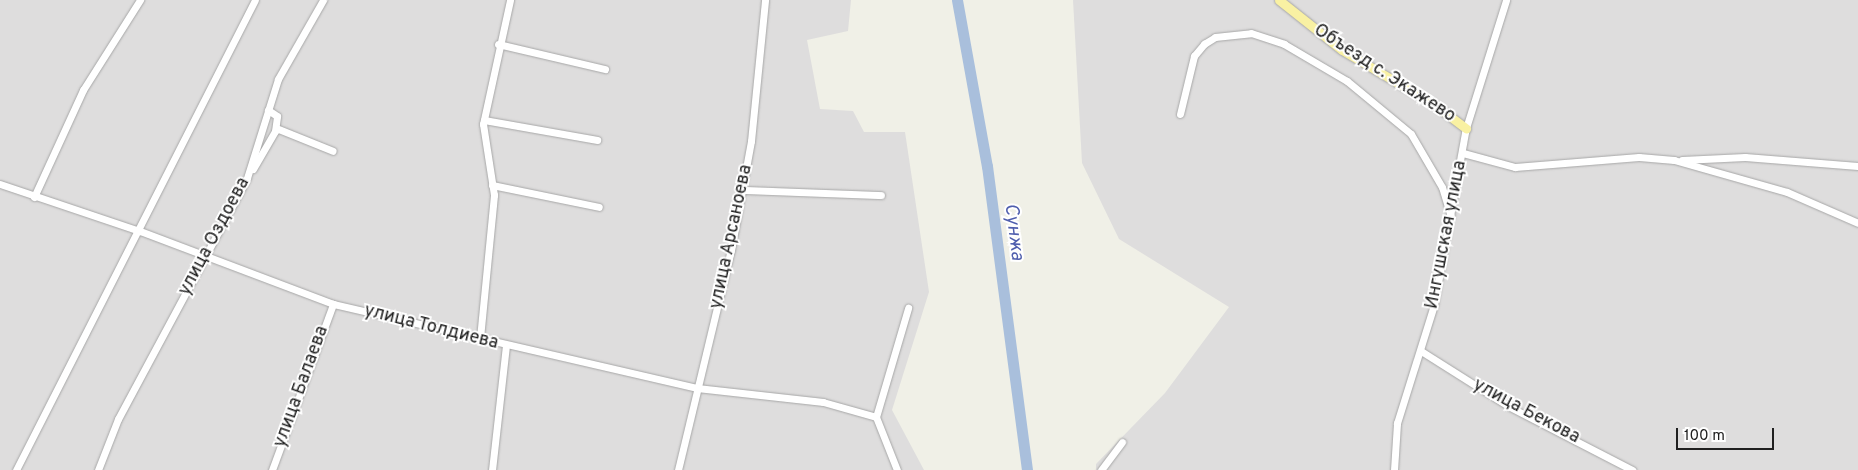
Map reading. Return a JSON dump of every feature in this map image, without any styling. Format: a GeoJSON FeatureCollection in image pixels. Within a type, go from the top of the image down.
{"type":"FeatureCollection","features":[{"type":"Feature","properties":{"kind":"main road","name":"Объезд с. Экажево"},"geometry":{"type":"LineString","coordinates":[[1278,0],[1342,50],[1435,104],[1466,128]]}},
{"type":"Feature","properties":{"kind":"street"},"geometry":{"type":"LineString","coordinates":[[34,196],[84,90],[140,0]]}},
{"type":"Feature","properties":{"kind":"street"},"geometry":{"type":"LineString","coordinates":[[16,470],[140,231],[255,0]]}},
{"type":"Feature","properties":{"kind":"street","name":"улица Оздоева"},"geometry":{"type":"LineString","coordinates":[[98,470],[118,419],[247,178],[278,79],[323,0]]}},
{"type":"Feature","properties":{"kind":"street"},"geometry":{"type":"LineString","coordinates":[[480,338],[492,185],[484,120],[498,44],[510,0]]}},
{"type":"Feature","properties":{"kind":"street","name":"улица Арсаноева"},"geometry":{"type":"LineString","coordinates":[[678,470],[742,190],[765,0]]}},
{"type":"Feature","properties":{"kind":"street","name":"Ингушская улица"},"geometry":{"type":"LineString","coordinates":[[1394,470],[1397,423],[1421,351],[1452,218],[1466,128],[1506,0]]}},
{"type":"Feature","properties":{"kind":"street"},"geometry":{"type":"LineString","coordinates":[[1180,114],[1194,56],[1204,44],[1215,37],[1251,33],[1284,44],[1347,81],[1410,134],[1442,187],[1452,218]]}},
{"type":"Feature","properties":{"kind":"street"},"geometry":{"type":"LineString","coordinates":[[498,44],[605,69]]}},
{"type":"Feature","properties":{"kind":"street"},"geometry":{"type":"LineString","coordinates":[[247,178],[276,128],[277,116],[268,110]]}},
{"type":"Feature","properties":{"kind":"street"},"geometry":{"type":"LineString","coordinates":[[484,120],[596,140]]}},
{"type":"Feature","properties":{"kind":"street"},"geometry":{"type":"LineString","coordinates":[[276,128],[333,151]]}},
{"type":"Feature","properties":{"kind":"street"},"geometry":{"type":"LineString","coordinates":[[1463,153],[1515,167],[1639,157],[1674,160],[1745,157],[1858,166]]}},
{"type":"Feature","properties":{"kind":"street"},"geometry":{"type":"LineString","coordinates":[[1674,160],[1787,192],[1858,223]]}},
{"type":"Feature","properties":{"kind":"street","name":"улица Толдиева"},"geometry":{"type":"LineString","coordinates":[[0,184],[140,231],[333,304],[480,338],[506,346],[698,388],[823,402],[876,417]]}},
{"type":"Feature","properties":{"kind":"street"},"geometry":{"type":"LineString","coordinates":[[492,185],[599,207]]}},
{"type":"Feature","properties":{"kind":"street"},"geometry":{"type":"LineString","coordinates":[[742,190],[881,195]]}},
{"type":"Feature","properties":{"kind":"street","name":"улица Балаева"},"geometry":{"type":"LineString","coordinates":[[272,470],[333,304]]}},
{"type":"Feature","properties":{"kind":"street"},"geometry":{"type":"LineString","coordinates":[[898,470],[876,417],[908,308]]}},
{"type":"Feature","properties":{"kind":"street"},"geometry":{"type":"LineString","coordinates":[[492,470],[506,346]]}},
{"type":"Feature","properties":{"kind":"street","name":"улица Бекова"},"geometry":{"type":"LineString","coordinates":[[1421,351],[1508,406],[1632,470]]}},
{"type":"Feature","properties":{"kind":"street"},"geometry":{"type":"LineString","coordinates":[[1101,470],[1122,442]]}},
{"type":"Feature","properties":{"kind":"shaded area"},"geometry":{"type":"Polygon","coordinates":[[[0,0],[851,0],[848,31],[807,40],[820,109],[853,111],[864,132],[905,132],[929,292],[892,410],[924,470],[0,470],[0,0]]]}},
{"type":"Feature","properties":{"kind":"shaded area"},"geometry":{"type":"Polygon","coordinates":[[[1073,0],[1858,0],[1858,470],[1096,470],[1096,464],[1165,393],[1229,307],[1119,239],[1082,163],[1073,0]]]}},
{"type":"Feature","properties":{"kind":"waterway","name":"Сунжа"},"geometry":{"type":"LineString","coordinates":[[957,0],[987,166],[1027,470]]}}]}
